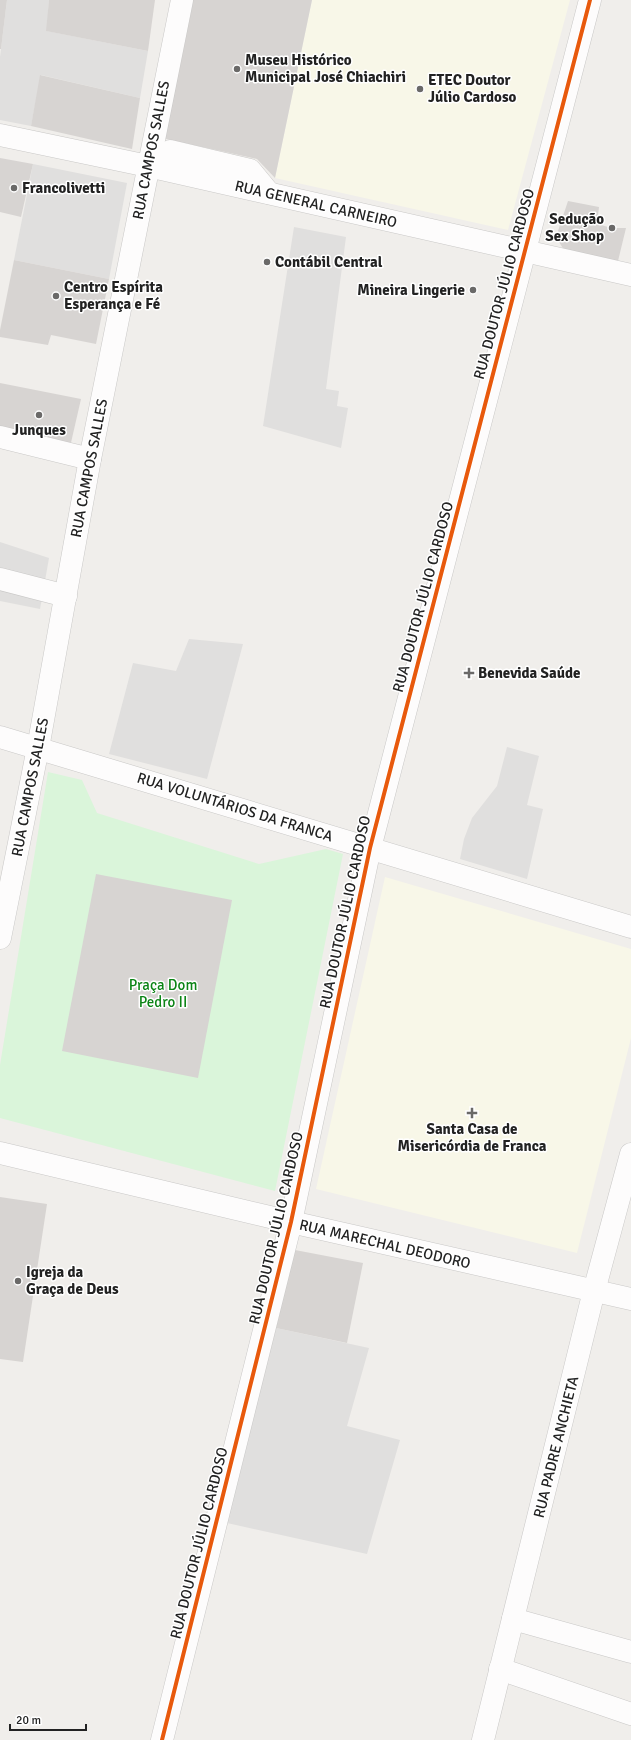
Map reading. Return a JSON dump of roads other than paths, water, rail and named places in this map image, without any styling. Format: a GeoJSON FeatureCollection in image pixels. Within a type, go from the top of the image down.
{"type":"FeatureCollection","features":[{"type":"Feature","properties":{"kind":"street","name":"RUA CAMPOS SALLES"},"geometry":{"type":"LineString","coordinates":[[0,938],[38,748],[90,459],[182,0]]}},
{"type":"Feature","properties":{"kind":"street","name":"RUA DOUTOR JÚLIO CARDOSO"},"geometry":{"type":"LineString","coordinates":[[162,1740],[291,1222],[370,848],[590,0]]}},
{"type":"Feature","properties":{"kind":"street","name":"RUA GENERAL CARNEIRO"},"geometry":{"type":"LineString","coordinates":[[0,135],[148,166],[631,275]]}},
{"type":"Feature","properties":{"kind":"street"},"geometry":{"type":"LineString","coordinates":[[0,437],[90,459]]}},
{"type":"Feature","properties":{"kind":"street"},"geometry":{"type":"LineString","coordinates":[[0,579],[66,596]]}},
{"type":"Feature","properties":{"kind":"street","name":"RUA VOLUNTÁRIOS DA FRANCA"},"geometry":{"type":"LineString","coordinates":[[0,737],[631,926]]}},
{"type":"Feature","properties":{"kind":"street","name":"RUA MARECHAL DEODORO"},"geometry":{"type":"LineString","coordinates":[[0,1153],[291,1222],[631,1299]]}},
{"type":"Feature","properties":{"kind":"street","name":"RUA PADRE ANCHIETA"},"geometry":{"type":"LineString","coordinates":[[483,1740],[594,1291],[631,1154]]}},
{"type":"Feature","properties":{"kind":"street"},"geometry":{"type":"LineString","coordinates":[[513,1619],[631,1652]]}},
{"type":"Feature","properties":{"kind":"street"},"geometry":{"type":"LineString","coordinates":[[500,1670],[631,1714]]}},
{"type":"Feature","properties":{"kind":"place","name":"Museu Histórico Municipal José Chiachiri"},"geometry":{"type":"Point","coordinates":[237,69]}},
{"type":"Feature","properties":{"kind":"place","name":"ETEC Doutor Júlio Cardoso"},"geometry":{"type":"Point","coordinates":[420,89]}},
{"type":"Feature","properties":{"kind":"place","name":"Francolivetti"},"geometry":{"type":"Point","coordinates":[14,188]}},
{"type":"Feature","properties":{"kind":"place","name":"Sedução Sex Shop"},"geometry":{"type":"Point","coordinates":[612,228]}},
{"type":"Feature","properties":{"kind":"place","name":"Contábil Central"},"geometry":{"type":"Point","coordinates":[267,262]}},
{"type":"Feature","properties":{"kind":"place","name":"Mineira Lingerie"},"geometry":{"type":"Point","coordinates":[473,290]}},
{"type":"Feature","properties":{"kind":"place","name":"Centro Espírita Esperança e Fé"},"geometry":{"type":"Point","coordinates":[56,296]}},
{"type":"Feature","properties":{"kind":"place","name":"Junques"},"geometry":{"type":"Point","coordinates":[39,415]}},
{"type":"Feature","properties":{"kind":"place","name":"Benevida Saúde"},"geometry":{"type":"Point","coordinates":[469,673]}},
{"type":"Feature","properties":{"kind":"place","name":"Santa Casa de Misericórdia de Franca"},"geometry":{"type":"Point","coordinates":[472,1113]}},
{"type":"Feature","properties":{"kind":"place","name":"Igreja da Graça de Deus"},"geometry":{"type":"Point","coordinates":[18,1281]}},
{"type":"Feature","properties":{"kind":"park label","name":"Praça Dom Pedro II"},"geometry":{"type":"Point","coordinates":[163,994]}}]}
